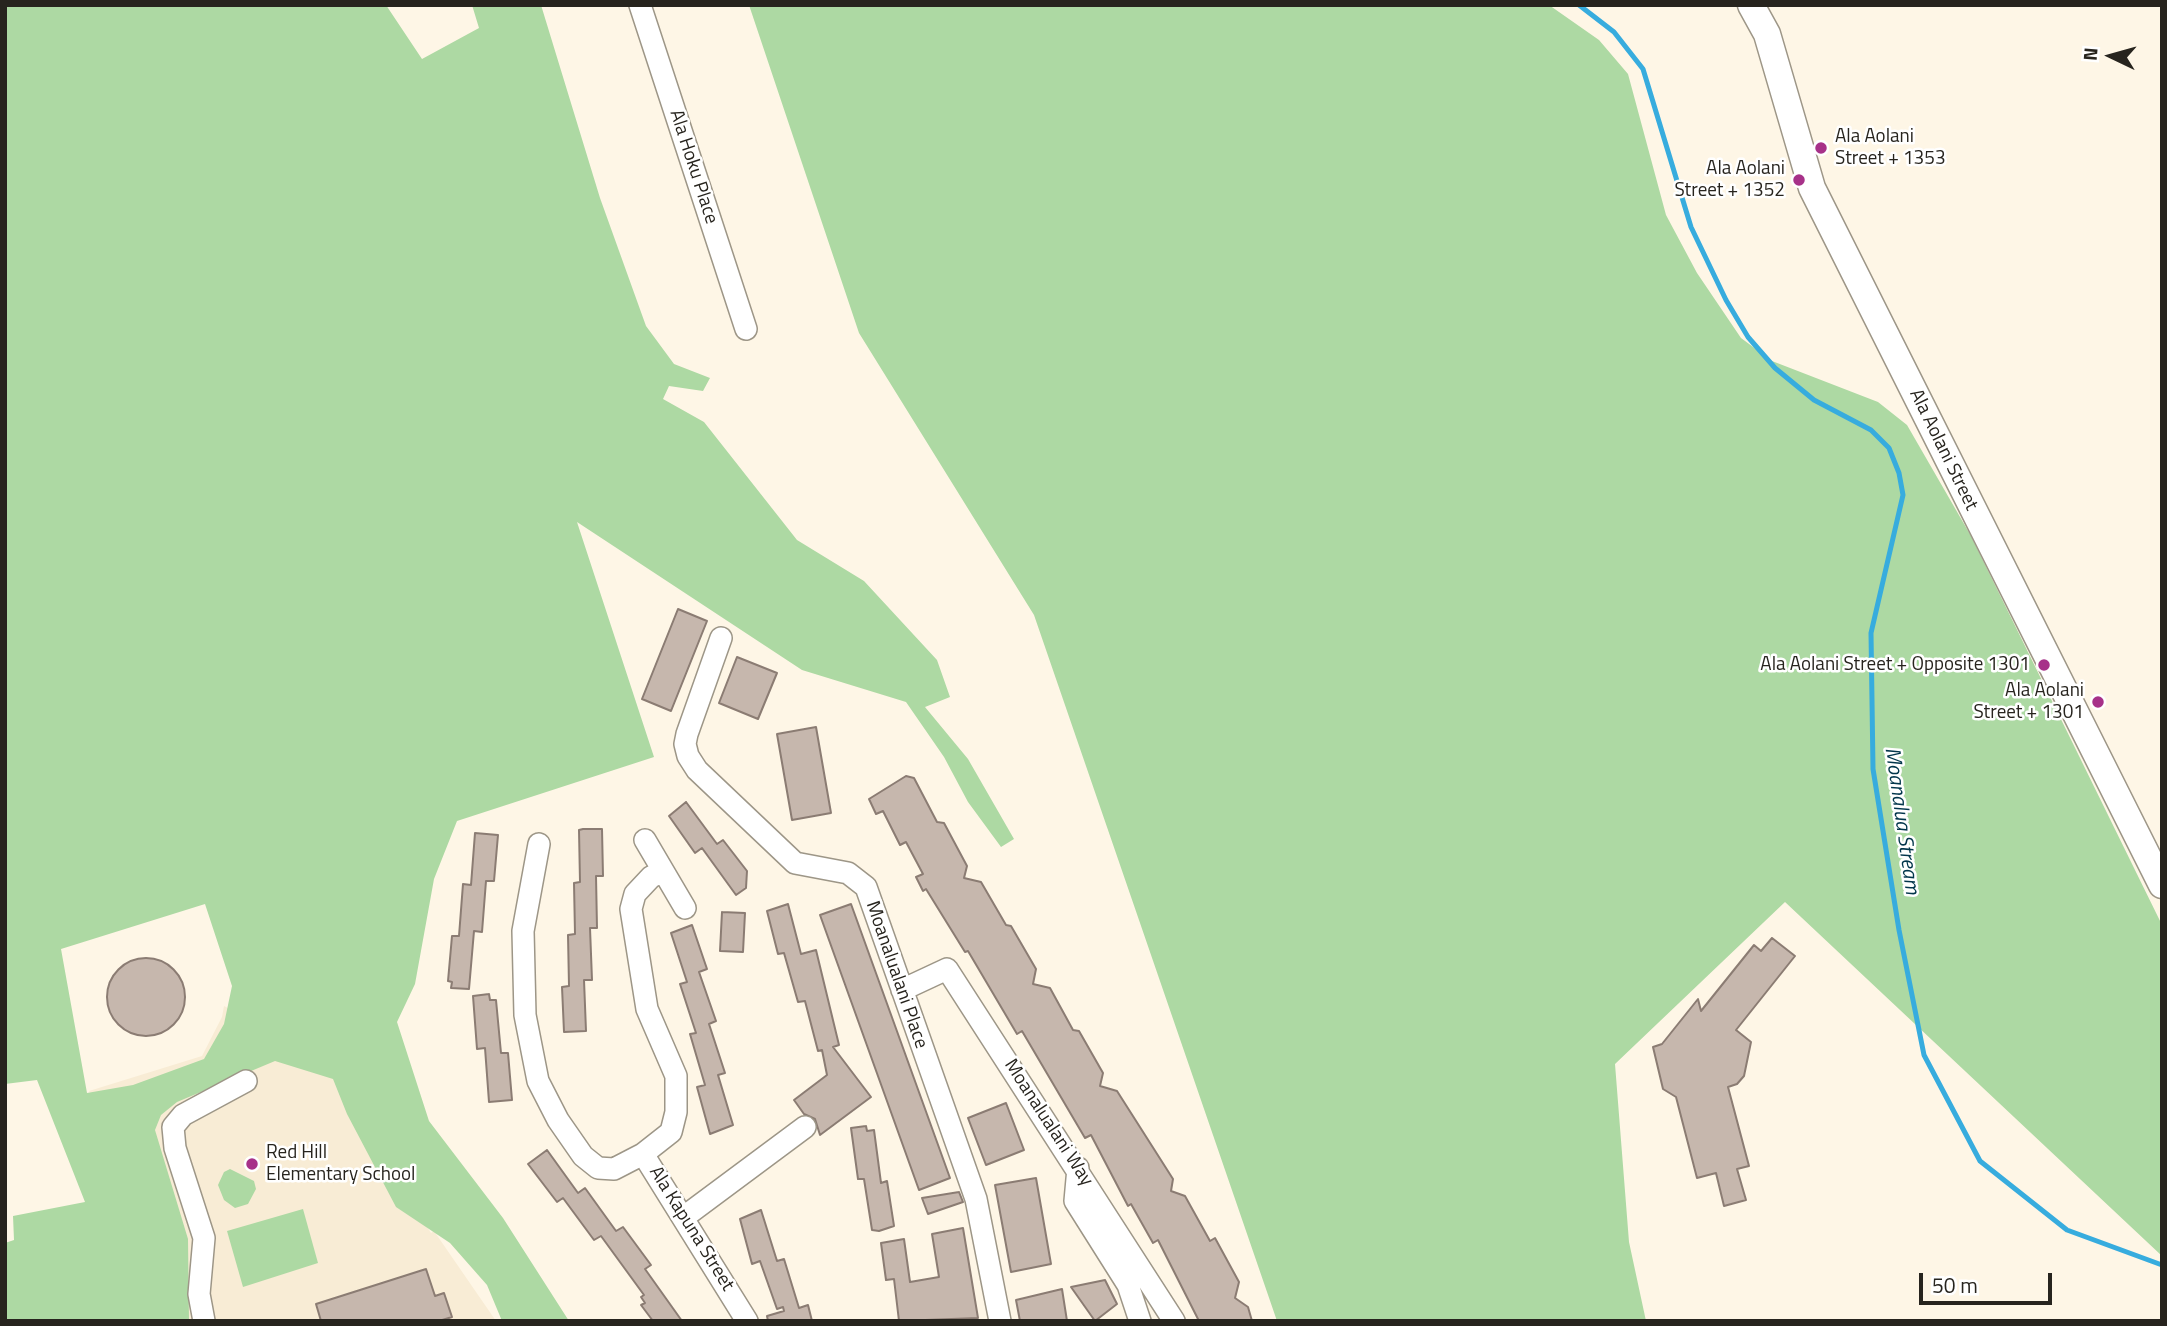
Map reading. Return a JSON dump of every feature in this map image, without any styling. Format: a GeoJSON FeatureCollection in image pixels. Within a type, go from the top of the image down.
{"type":"FeatureCollection","features":[{"type":"Feature","properties":{"kind":"street","name":"Ala Hoku Place"},"geometry":{"type":"LineString","coordinates":[[640,5],[746,329]]}},
{"type":"Feature","properties":{"kind":"street","name":"Ala Aolani Street"},"geometry":{"type":"LineString","coordinates":[[1751,5],[1767,34],[1812,188],[2162,885]]}},
{"type":"Feature","properties":{"kind":"street","name":"Moanalualani Place"},"geometry":{"type":"LineString","coordinates":[[721,638],[687,734],[688,756],[697,770],[794,863],[848,873],[866,887],[976,1199],[1000,1321]]}},
{"type":"Feature","properties":{"kind":"street"},"geometry":{"type":"LineString","coordinates":[[645,839],[685,908]]}},
{"type":"Feature","properties":{"kind":"street","name":"Ala Kapuna Street"},"geometry":{"type":"LineString","coordinates":[[539,844],[523,931],[525,1015],[538,1081],[558,1120],[583,1156],[598,1168],[614,1168],[643,1154],[747,1321]]}},
{"type":"Feature","properties":{"kind":"street"},"geometry":{"type":"LineString","coordinates":[[643,1154],[671,1132],[676,1112],[676,1076],[647,1009],[631,909],[635,894],[651,877],[663,871]]}},
{"type":"Feature","properties":{"kind":"street","name":"Moanalualani Way"},"geometry":{"type":"LineString","coordinates":[[902,990],[947,969],[1078,1168],[1174,1321]]}},
{"type":"Feature","properties":{"kind":"street"},"geometry":{"type":"LineString","coordinates":[[204,1321],[200,1294],[204,1238],[175,1148],[173,1128],[183,1115],[246,1081]]}},
{"type":"Feature","properties":{"kind":"street"},"geometry":{"type":"LineString","coordinates":[[684,1217],[804,1128]]}},
{"type":"Feature","properties":{"kind":"street"},"geometry":{"type":"LineString","coordinates":[[1078,1168],[1075,1201],[1128,1285],[1140,1321]]}},
{"type":"Feature","properties":{"kind":"shaded area","name":"Red Hill Elementary School"},"geometry":{"type":"Polygon","coordinates":[[[224,1006],[336,1064],[343,1096],[431,1233],[434,1231],[496,1321],[180,1321],[89,1091],[202,1056],[222,1017],[224,1006]]]}},
{"type":"Feature","properties":{"kind":"green space"},"geometry":{"type":"Polygon","coordinates":[[[5,5],[386,5],[422,59],[479,28],[472,5],[541,5],[600,198],[646,326],[674,364],[710,378],[703,391],[669,386],[663,399],[704,422],[797,540],[864,581],[937,660],[950,697],[925,707],[968,759],[1014,839],[1001,847],[968,802],[944,757],[906,702],[802,670],[577,522],[654,757],[457,821],[434,879],[415,984],[397,1022],[429,1121],[503,1218],[569,1321],[502,1321],[487,1285],[450,1243],[396,1207],[347,1114],[333,1079],[275,1061],[177,1102],[161,1115],[155,1130],[188,1239],[189,1321],[5,1321],[5,1243],[14,1240],[13,1216],[85,1202],[37,1080],[5,1084],[5,5]],[[205,904],[61,949],[87,1093],[133,1085],[204,1059],[224,1024],[232,986],[205,904]]]}},
{"type":"Feature","properties":{"kind":"green space"},"geometry":{"type":"Polygon","coordinates":[[[749,5],[1549,5],[1599,40],[1628,74],[1666,215],[1697,273],[1741,338],[1772,361],[1878,402],[1907,425],[1971,536],[2162,925],[2162,1256],[1785,902],[1615,1064],[1629,1242],[1646,1321],[1277,1321],[1034,615],[859,333],[749,5]]]}},
{"type":"Feature","properties":{"kind":"green space"},"geometry":{"type":"Polygon","coordinates":[[[230,1169],[254,1181],[256,1189],[248,1204],[235,1208],[224,1200],[218,1185],[224,1172],[230,1169]]]}},
{"type":"Feature","properties":{"kind":"green space"},"geometry":{"type":"Polygon","coordinates":[[[303,1209],[318,1263],[243,1287],[227,1231],[303,1209]]]}},
{"type":"Feature","properties":{"kind":"building"},"geometry":{"type":"Polygon","coordinates":[[[678,609],[707,621],[671,711],[642,699],[678,609]]]}},
{"type":"Feature","properties":{"kind":"building"},"geometry":{"type":"Polygon","coordinates":[[[737,657],[777,673],[758,719],[719,703],[737,657]]]}},
{"type":"Feature","properties":{"kind":"building"},"geometry":{"type":"Polygon","coordinates":[[[816,727],[831,813],[792,820],[777,734],[816,727]]]}},
{"type":"Feature","properties":{"kind":"building"},"geometry":{"type":"Polygon","coordinates":[[[906,776],[914,778],[937,822],[944,823],[967,866],[964,878],[981,882],[1006,925],[1011,926],[1036,969],[1033,984],[1050,988],[1073,1030],[1079,1031],[1103,1073],[1100,1086],[1117,1091],[1173,1179],[1171,1191],[1185,1196],[1210,1241],[1215,1238],[1239,1282],[1235,1298],[1248,1307],[1252,1321],[1199,1321],[1158,1240],[1153,1243],[1131,1204],[1128,1206],[1091,1135],[1085,1138],[1022,1031],[1017,1034],[968,951],[965,952],[926,889],[923,891],[916,877],[923,874],[906,842],[900,845],[883,811],[876,814],[869,799],[906,776]]]}},
{"type":"Feature","properties":{"kind":"building"},"geometry":{"type":"Polygon","coordinates":[[[686,802],[717,844],[723,840],[747,871],[746,888],[736,895],[702,848],[695,853],[669,816],[686,802]]]}},
{"type":"Feature","properties":{"kind":"building"},"geometry":{"type":"Polygon","coordinates":[[[602,829],[603,876],[596,876],[597,928],[590,928],[592,980],[584,980],[586,1031],[564,1032],[562,987],[569,986],[568,935],[575,934],[574,883],[580,882],[579,830],[602,829]]]}},
{"type":"Feature","properties":{"kind":"building"},"geometry":{"type":"Polygon","coordinates":[[[475,833],[498,835],[494,881],[486,881],[482,932],[474,931],[469,989],[451,988],[452,982],[448,981],[452,936],[459,936],[463,884],[471,885],[475,833]]]}},
{"type":"Feature","properties":{"kind":"building"},"geometry":{"type":"Polygon","coordinates":[[[788,904],[801,954],[816,950],[839,1045],[833,1047],[871,1097],[820,1135],[815,1119],[804,1114],[794,1100],[827,1075],[822,1050],[818,1051],[805,1001],[798,1002],[784,953],[778,954],[767,911],[788,904]]]}},
{"type":"Feature","properties":{"kind":"building"},"geometry":{"type":"Polygon","coordinates":[[[851,904],[950,1178],[919,1190],[820,915],[851,904]]]}},
{"type":"Feature","properties":{"kind":"building"},"geometry":{"type":"Polygon","coordinates":[[[722,912],[745,913],[743,952],[720,951],[722,912]]]}},
{"type":"Feature","properties":{"kind":"building"},"geometry":{"type":"Polygon","coordinates":[[[692,925],[707,969],[699,972],[716,1021],[709,1024],[725,1073],[718,1075],[733,1125],[710,1134],[697,1087],[705,1085],[690,1034],[696,1033],[680,984],[687,982],[671,933],[692,925]]]}},
{"type":"Feature","properties":{"kind":"building"},"geometry":{"type":"Polygon","coordinates":[[[1772,938],[1795,956],[1736,1030],[1751,1042],[1744,1076],[1737,1084],[1728,1087],[1749,1166],[1737,1169],[1746,1200],[1724,1206],[1716,1173],[1697,1178],[1676,1097],[1663,1089],[1653,1047],[1662,1044],[1698,999],[1701,1011],[1754,945],[1761,951],[1772,938]]]}},
{"type":"Feature","properties":{"kind":"building"},"geometry":{"type":"Polygon","coordinates":[[[138,958],[154,958],[168,964],[179,975],[185,989],[185,1005],[179,1019],[168,1030],[154,1036],[138,1036],[124,1030],[113,1019],[107,1005],[107,989],[113,975],[124,964],[138,958]]]}},
{"type":"Feature","properties":{"kind":"building"},"geometry":{"type":"Polygon","coordinates":[[[489,994],[490,1000],[496,1000],[501,1053],[508,1053],[512,1100],[489,1102],[485,1048],[477,1049],[473,996],[489,994]]]}},
{"type":"Feature","properties":{"kind":"building"},"geometry":{"type":"Polygon","coordinates":[[[1006,1103],[1024,1150],[986,1165],[968,1118],[1006,1103]]]}},
{"type":"Feature","properties":{"kind":"building"},"geometry":{"type":"Polygon","coordinates":[[[866,1126],[867,1131],[874,1130],[881,1183],[887,1181],[894,1226],[879,1231],[872,1230],[864,1179],[858,1179],[851,1128],[866,1126]]]}},
{"type":"Feature","properties":{"kind":"building"},"geometry":{"type":"Polygon","coordinates":[[[547,1150],[578,1193],[585,1188],[616,1231],[623,1227],[651,1265],[645,1269],[682,1321],[653,1321],[641,1305],[645,1303],[641,1297],[644,1295],[601,1236],[594,1240],[563,1198],[557,1202],[528,1164],[547,1150]]]}},
{"type":"Feature","properties":{"kind":"building"},"geometry":{"type":"Polygon","coordinates":[[[1036,1178],[1051,1264],[1011,1272],[995,1185],[1036,1178]]]}},
{"type":"Feature","properties":{"kind":"building"},"geometry":{"type":"Polygon","coordinates":[[[959,1192],[963,1202],[928,1214],[922,1198],[959,1192]]]}},
{"type":"Feature","properties":{"kind":"building"},"geometry":{"type":"Polygon","coordinates":[[[761,1210],[777,1261],[784,1259],[799,1308],[808,1305],[812,1321],[768,1321],[767,1316],[784,1311],[783,1307],[777,1309],[760,1261],[752,1264],[740,1219],[761,1210]]]}},
{"type":"Feature","properties":{"kind":"building"},"geometry":{"type":"Polygon","coordinates":[[[963,1228],[978,1318],[899,1321],[894,1279],[886,1280],[881,1243],[904,1239],[910,1282],[939,1277],[932,1234],[963,1228]]]}},
{"type":"Feature","properties":{"kind":"building"},"geometry":{"type":"Polygon","coordinates":[[[426,1269],[435,1296],[444,1293],[452,1317],[439,1321],[321,1321],[316,1304],[426,1269]]]}},
{"type":"Feature","properties":{"kind":"building"},"geometry":{"type":"Polygon","coordinates":[[[1105,1280],[1117,1304],[1095,1321],[1071,1287],[1105,1280]]]}},
{"type":"Feature","properties":{"kind":"building"},"geometry":{"type":"Polygon","coordinates":[[[1062,1289],[1067,1321],[1020,1321],[1016,1300],[1062,1289]]]}},
{"type":"Feature","properties":{"kind":"waterway","name":"Moanalua Stream"},"geometry":{"type":"LineString","coordinates":[[1579,5],[1614,32],[1643,69],[1691,227],[1726,300],[1748,337],[1775,368],[1814,400],[1871,430],[1889,448],[1899,473],[1903,495],[1871,633],[1873,769],[1899,930],[1924,1055],[1980,1161],[2067,1230],[2162,1265]]}},
{"type":"Feature","properties":{"kind":"place","name":"Ala Aolani Street + 1353"},"geometry":{"type":"Point","coordinates":[1821,148]}},
{"type":"Feature","properties":{"kind":"place","name":"Ala Aolani Street + 1352"},"geometry":{"type":"Point","coordinates":[1799,180]}},
{"type":"Feature","properties":{"kind":"place","name":"Ala Aolani Street + Opposite 1301"},"geometry":{"type":"Point","coordinates":[2044,665]}},
{"type":"Feature","properties":{"kind":"place","name":"Ala Aolani Street + 1301"},"geometry":{"type":"Point","coordinates":[2098,702]}},
{"type":"Feature","properties":{"kind":"place","name":"Red Hill Elementary School"},"geometry":{"type":"Point","coordinates":[252,1164]}}]}
